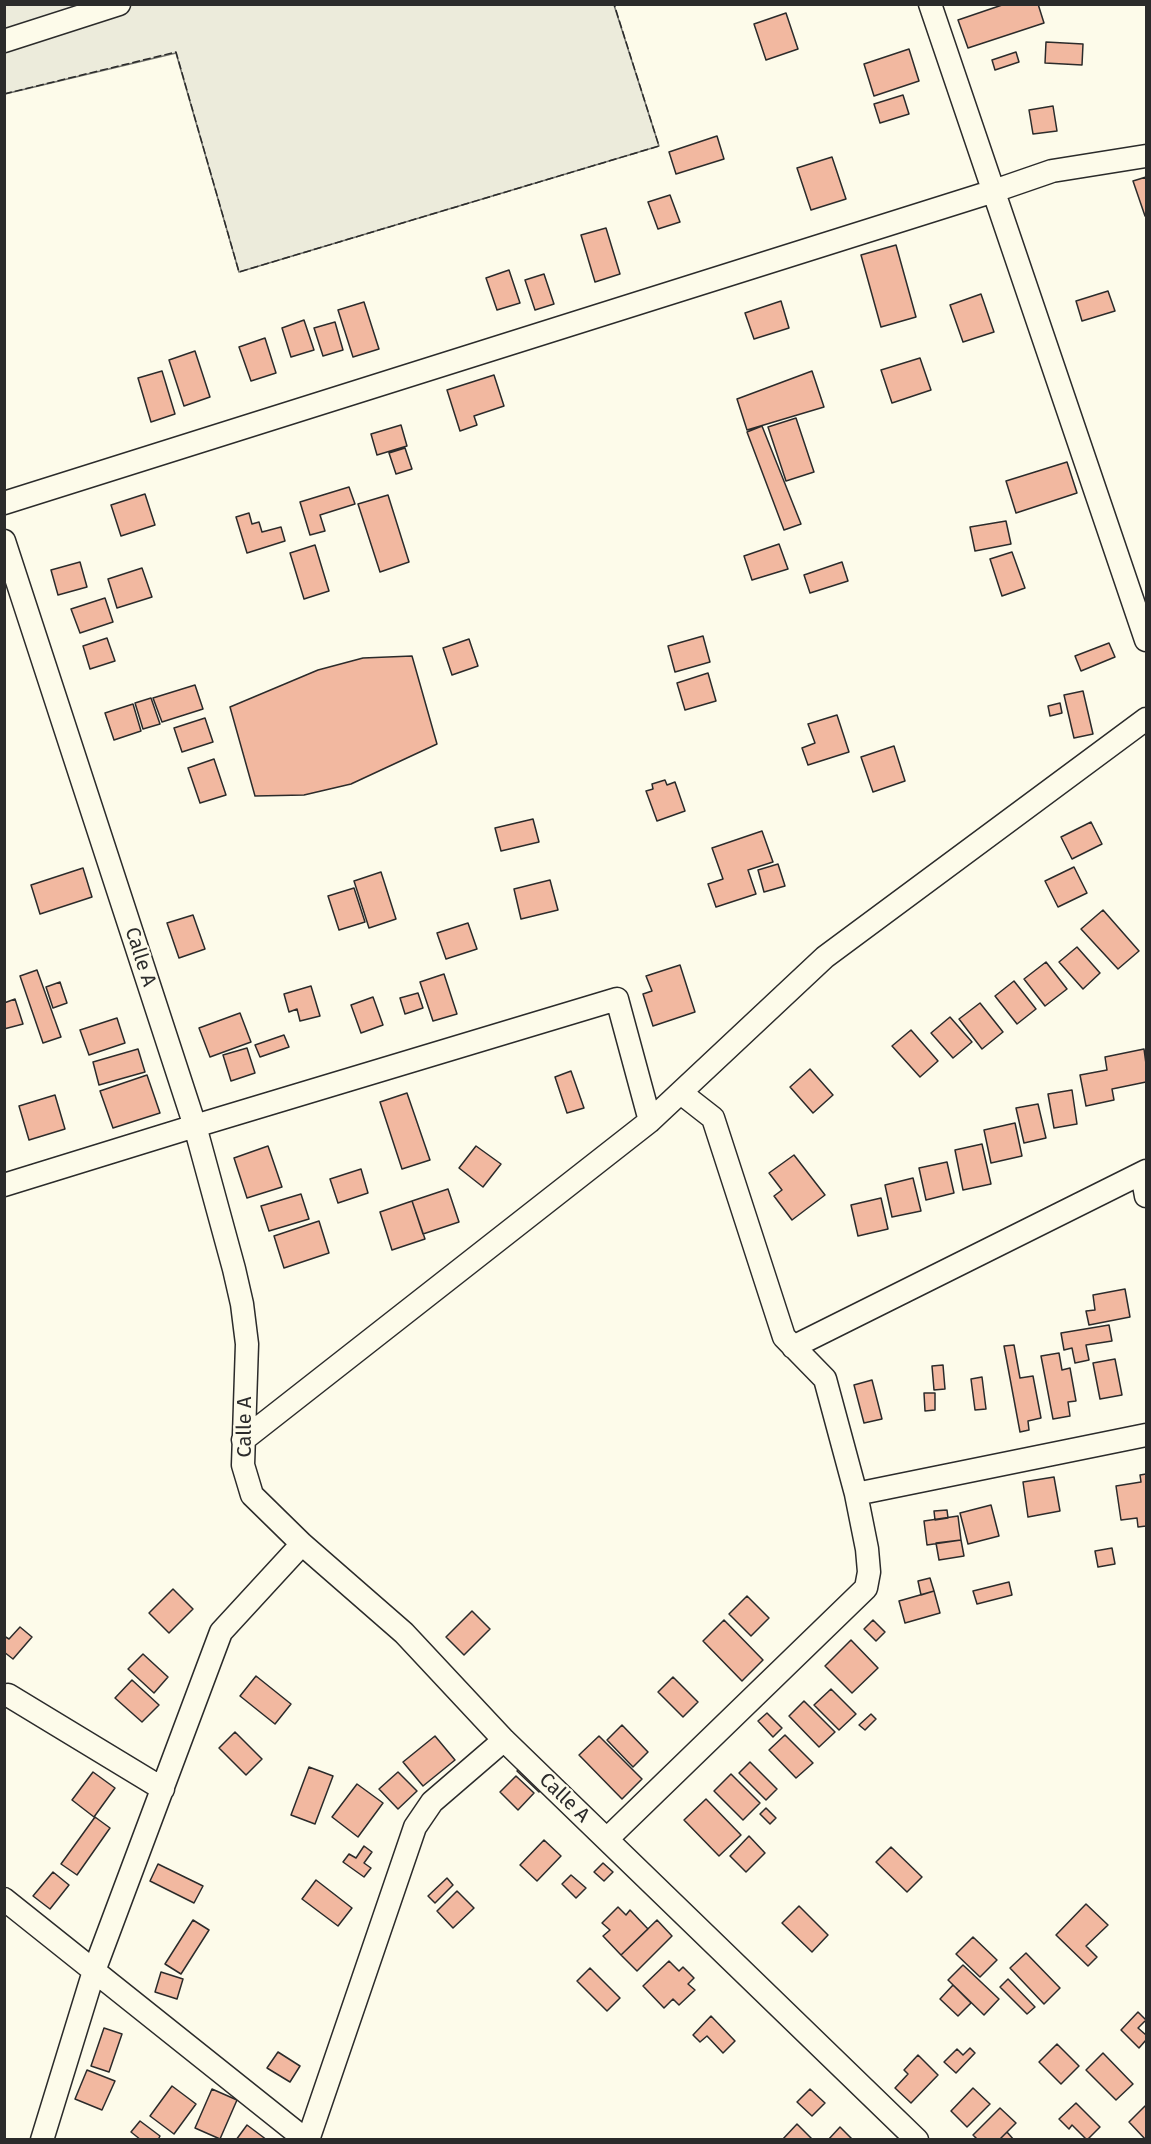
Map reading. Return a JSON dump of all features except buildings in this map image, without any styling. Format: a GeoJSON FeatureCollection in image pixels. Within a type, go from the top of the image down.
{"type":"FeatureCollection","features":[{"type":"Feature","properties":{"kind":"street"},"geometry":{"type":"LineString","coordinates":[[4,41],[119,4]]}},
{"type":"Feature","properties":{"kind":"street"},"geometry":{"type":"LineString","coordinates":[[930,4],[1146,640]]}},
{"type":"Feature","properties":{"kind":"street"},"geometry":{"type":"LineString","coordinates":[[4,503],[1052,171],[1146,156]]}},
{"type":"Feature","properties":{"kind":"street","name":"Calle A"},"geometry":{"type":"LineString","coordinates":[[4,541],[195,1126],[242,1304],[247,1344],[243,1465],[252,1495],[302,1544],[404,1633],[504,1740],[917,2139]]}},
{"type":"Feature","properties":{"kind":"street"},"geometry":{"type":"LineString","coordinates":[[243,1440],[650,1121],[825,957],[1146,719]]}},
{"type":"Feature","properties":{"kind":"street"},"geometry":{"type":"LineString","coordinates":[[4,1185],[617,999],[650,1121]]}},
{"type":"Feature","properties":{"kind":"street"},"geometry":{"type":"LineString","coordinates":[[607,1839],[866,1588],[869,1572],[867,1549],[856,1494],[825,1379],[783,1337],[713,1118],[681,1093]]}},
{"type":"Feature","properties":{"kind":"street"},"geometry":{"type":"LineString","coordinates":[[793,1347],[1145,1180]]}},
{"type":"Feature","properties":{"kind":"street"},"geometry":{"type":"LineString","coordinates":[[856,1494],[1146,1435]]}},
{"type":"Feature","properties":{"kind":"street"},"geometry":{"type":"LineString","coordinates":[[42,2139],[94,1971],[221,1632],[302,1544]]}},
{"type":"Feature","properties":{"kind":"street"},"geometry":{"type":"LineString","coordinates":[[8,1695],[162,1789]]}},
{"type":"Feature","properties":{"kind":"street"},"geometry":{"type":"LineString","coordinates":[[4,1899],[307,2139],[415,1827],[432,1802],[504,1740]]}},
{"type":"Feature","properties":{"kind":"shaded area"},"geometry":{"type":"Polygon","coordinates":[[[4,5],[614,5],[659,146],[239,272],[176,53],[5,94],[4,5]]]}},
{"type":"Feature","properties":{"kind":"fence"},"geometry":{"type":"LineString","coordinates":[[4,94],[176,52],[239,272],[659,146],[614,4]]}}]}
